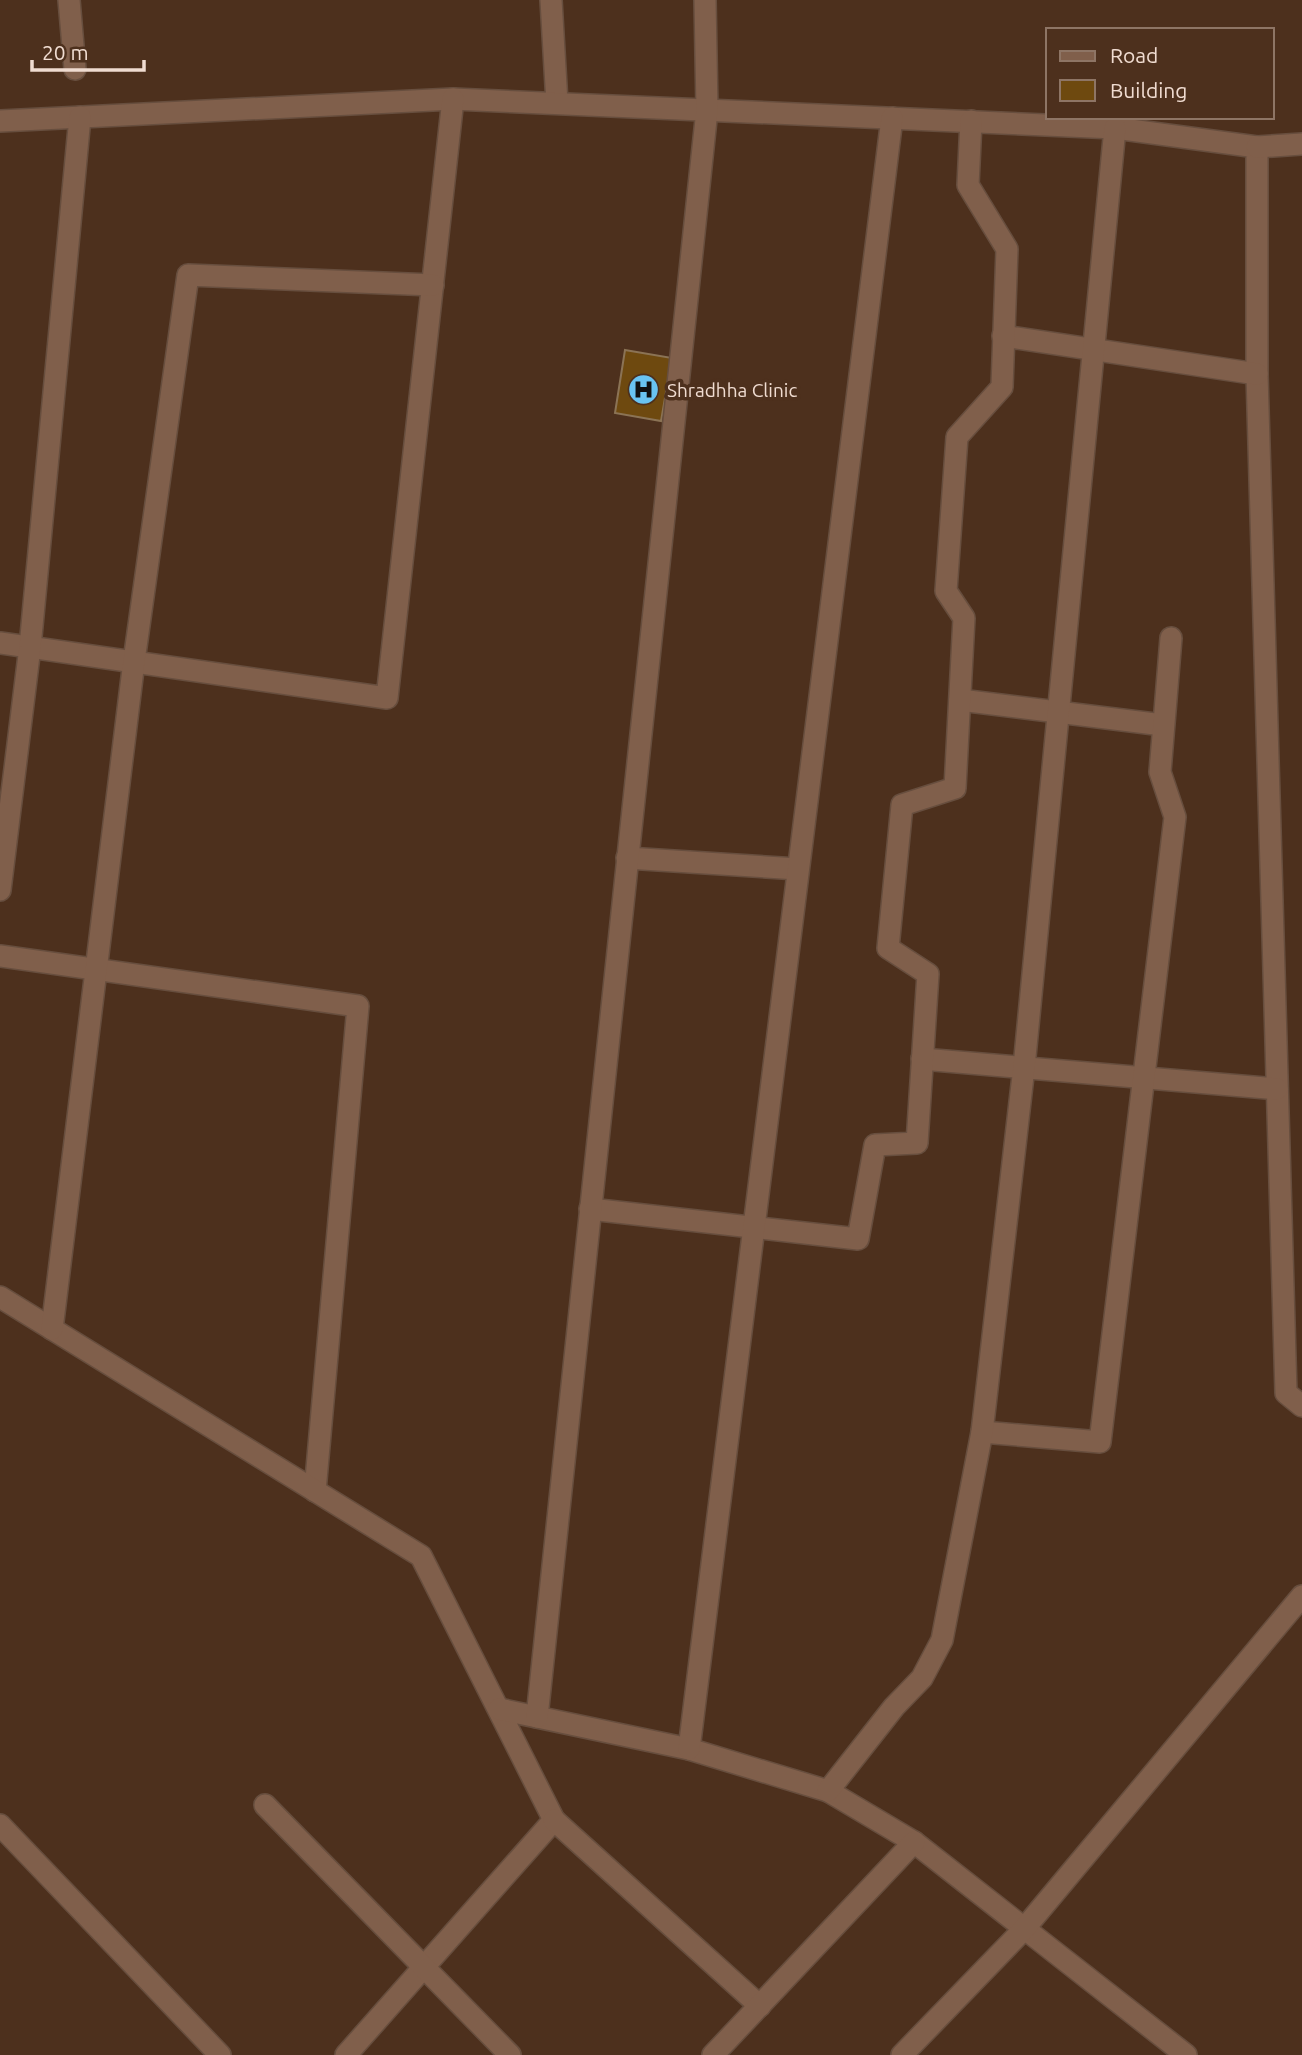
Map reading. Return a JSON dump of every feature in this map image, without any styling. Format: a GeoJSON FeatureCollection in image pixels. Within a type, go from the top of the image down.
{"type":"FeatureCollection","features":[{"type":"Feature","properties":{"kind":"street"},"geometry":{"type":"LineString","coordinates":[[69,0],[75,69]]}},
{"type":"Feature","properties":{"kind":"street"},"geometry":{"type":"LineString","coordinates":[[551,0],[557,103]]}},
{"type":"Feature","properties":{"kind":"street"},"geometry":{"type":"LineString","coordinates":[[537,1717],[707,110],[705,0]]}},
{"type":"Feature","properties":{"kind":"street"},"geometry":{"type":"LineString","coordinates":[[0,643],[387,698],[453,99]]}},
{"type":"Feature","properties":{"kind":"street"},"geometry":{"type":"LineString","coordinates":[[0,121],[453,99],[1115,128],[1257,147],[1302,144]]}},
{"type":"Feature","properties":{"kind":"street"},"geometry":{"type":"LineString","coordinates":[[0,890],[30,647],[80,117]]}},
{"type":"Feature","properties":{"kind":"street"},"geometry":{"type":"LineString","coordinates":[[689,1749],[891,118]]}},
{"type":"Feature","properties":{"kind":"street"},"geometry":{"type":"LineString","coordinates":[[590,1209],[858,1239],[875,1146],[917,1143],[928,974],[888,948],[900,818],[902,805],[955,788],[964,618],[946,591],[957,437],[1002,387],[1007,249],[968,185],[971,121]]}},
{"type":"Feature","properties":{"kind":"street"},"geometry":{"type":"LineString","coordinates":[[828,1791],[894,1707],[922,1678],[942,1640],[982,1432],[1024,1068],[1115,128]]}},
{"type":"Feature","properties":{"kind":"street"},"geometry":{"type":"LineString","coordinates":[[1257,147],[1257,374],[1286,1393],[1302,1406]]}},
{"type":"Feature","properties":{"kind":"street"},"geometry":{"type":"LineString","coordinates":[[52,1329],[134,662],[188,275],[433,285]]}},
{"type":"Feature","properties":{"kind":"street"},"geometry":{"type":"LineString","coordinates":[[1003,336],[1257,374]]}},
{"type":"Feature","properties":{"kind":"street"},"geometry":{"type":"LineString","coordinates":[[982,1432],[1100,1442],[1175,817],[1160,772],[1171,638]]}},
{"type":"Feature","properties":{"kind":"street"},"geometry":{"type":"LineString","coordinates":[[960,700],[1163,725]]}},
{"type":"Feature","properties":{"kind":"street"},"geometry":{"type":"LineString","coordinates":[[627,858],[798,869]]}},
{"type":"Feature","properties":{"kind":"street"},"geometry":{"type":"LineString","coordinates":[[0,956],[358,1006],[316,1491]]}},
{"type":"Feature","properties":{"kind":"street"},"geometry":{"type":"LineString","coordinates":[[922,1059],[1277,1088]]}},
{"type":"Feature","properties":{"kind":"street"},"geometry":{"type":"LineString","coordinates":[[0,1297],[421,1556],[554,1820],[760,2006]]}},
{"type":"Feature","properties":{"kind":"street"},"geometry":{"type":"LineString","coordinates":[[902,2055],[1024,1929],[1302,1596]]}},
{"type":"Feature","properties":{"kind":"street"},"geometry":{"type":"LineString","coordinates":[[499,1709],[689,1749],[828,1791],[914,1842],[1186,2055]]}},
{"type":"Feature","properties":{"kind":"street"},"geometry":{"type":"LineString","coordinates":[[265,1805],[510,2055]]}},
{"type":"Feature","properties":{"kind":"street"},"geometry":{"type":"LineString","coordinates":[[346,2055],[554,1820]]}},
{"type":"Feature","properties":{"kind":"street"},"geometry":{"type":"LineString","coordinates":[[0,1825],[220,2055]]}},
{"type":"Feature","properties":{"kind":"street"},"geometry":{"type":"LineString","coordinates":[[713,2055],[914,1842]]}},
{"type":"Feature","properties":{"kind":"building"},"geometry":{"type":"Polygon","coordinates":[[[625,350],[672,358],[661,421],[615,413],[625,350]]]}},
{"type":"Feature","properties":{"kind":"place","name":"Shradhha Clinic"},"geometry":{"type":"Point","coordinates":[644,390]}}]}
